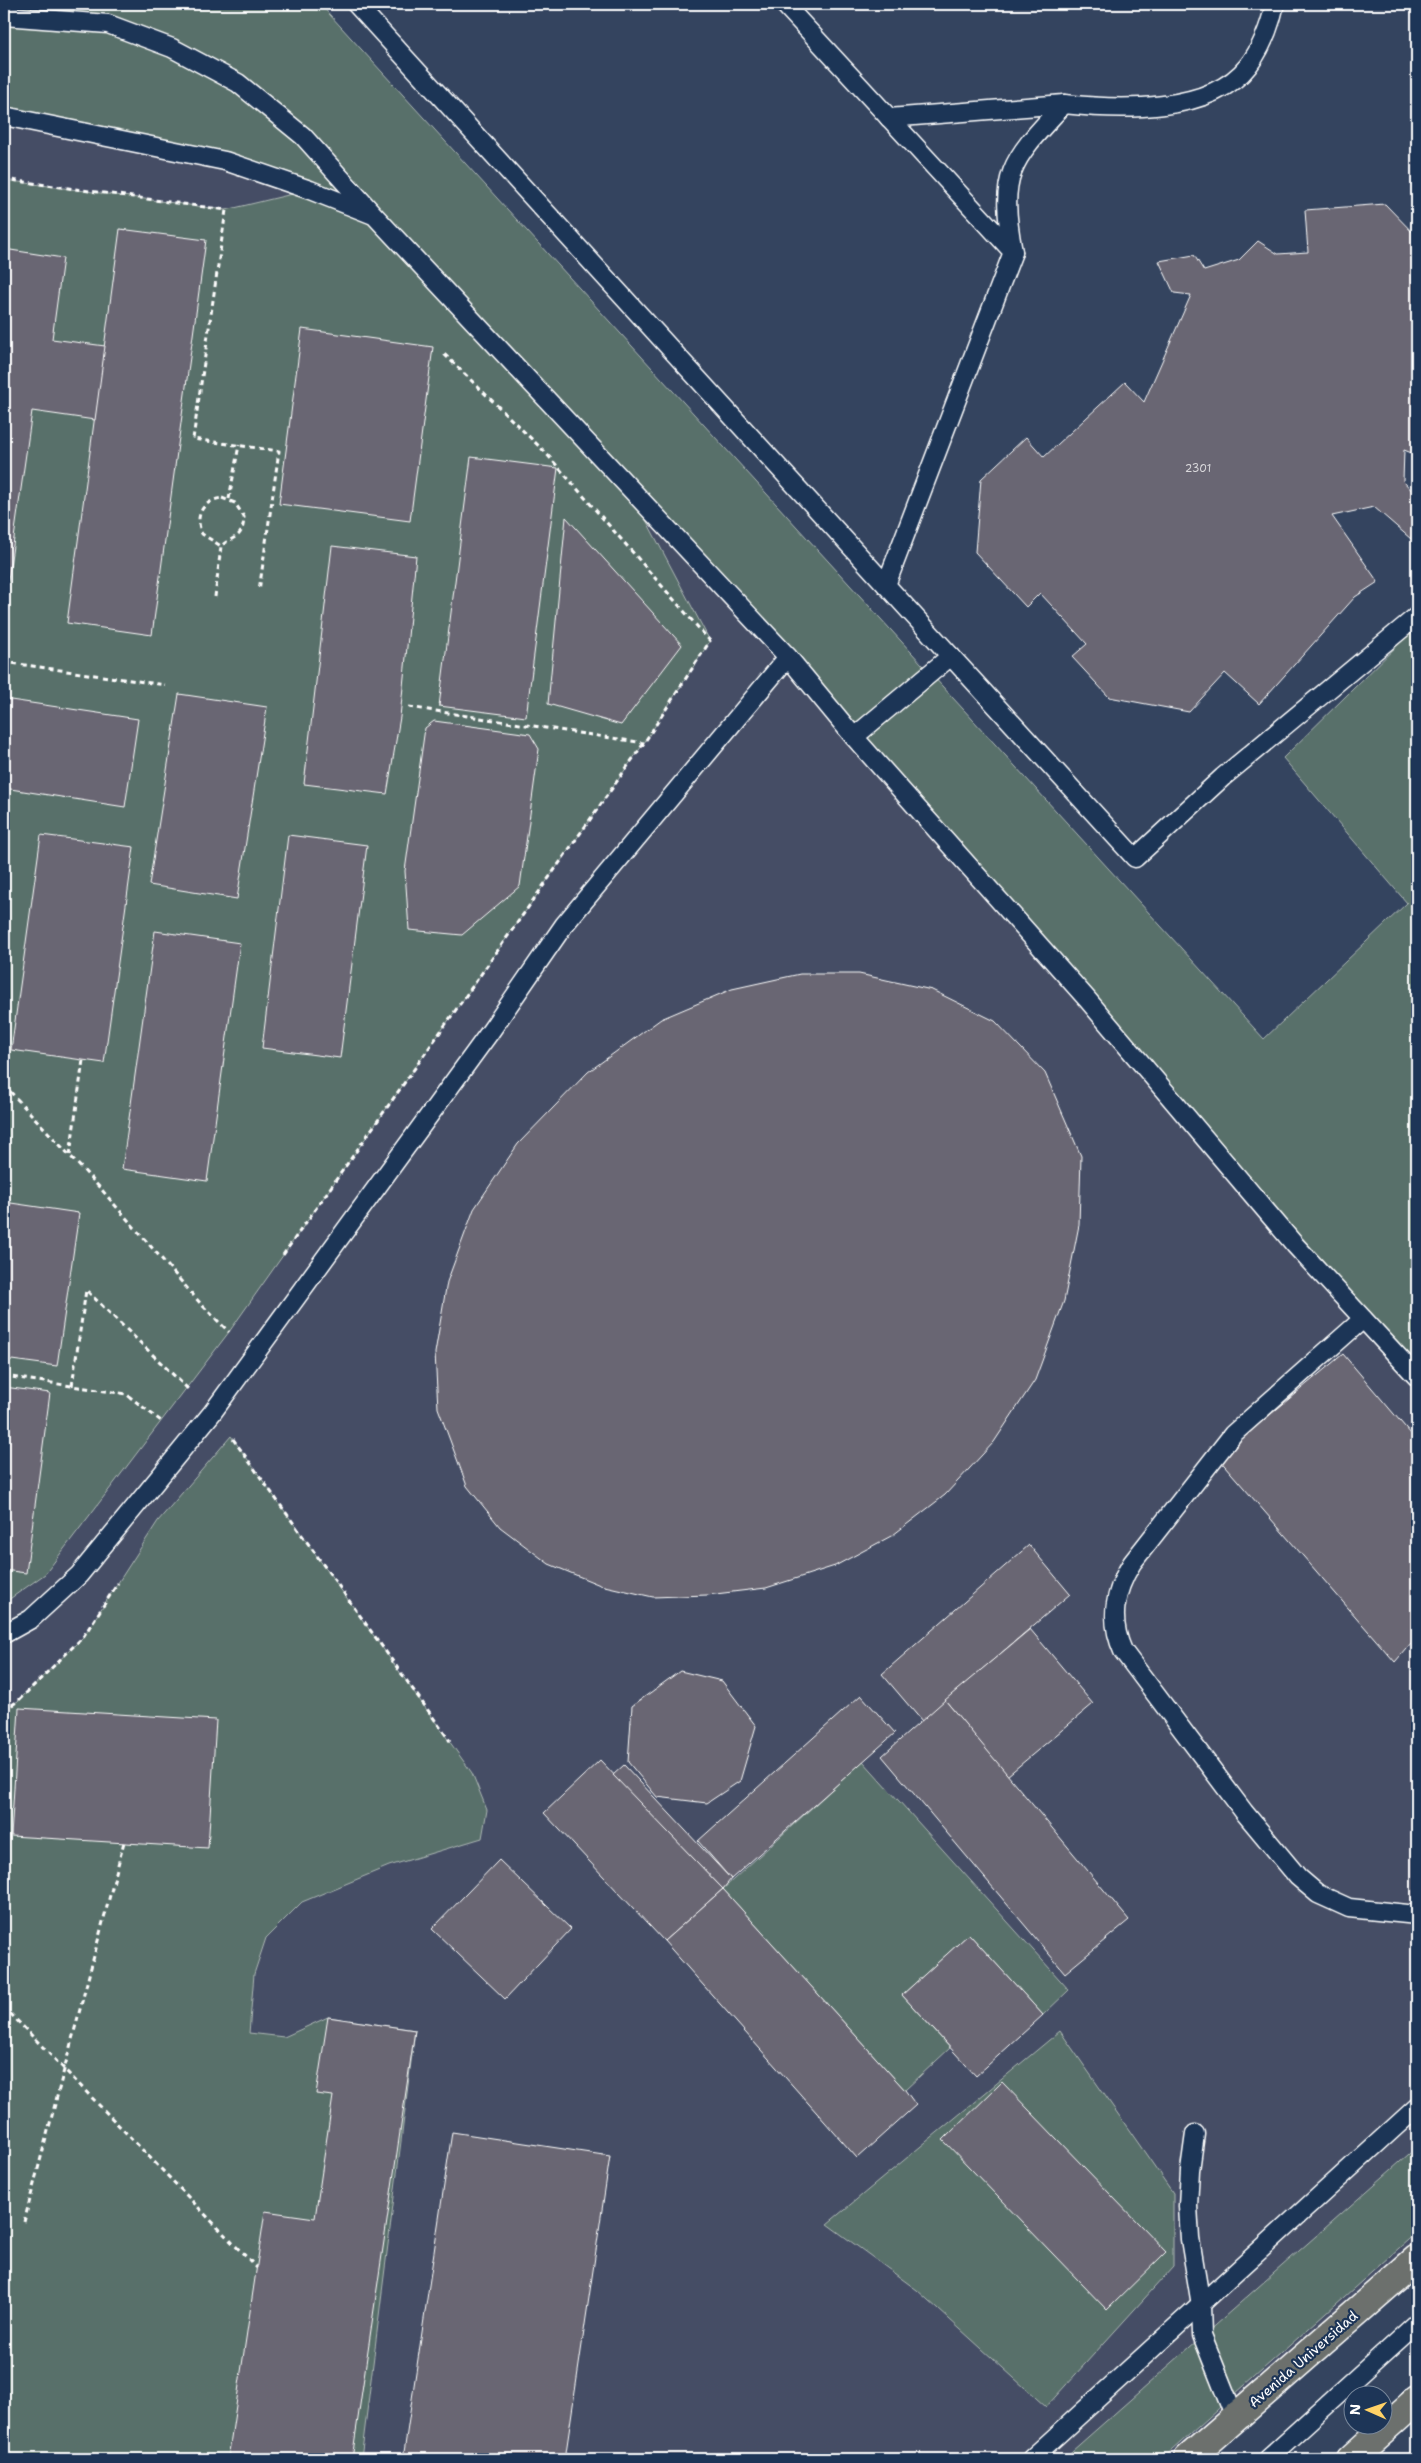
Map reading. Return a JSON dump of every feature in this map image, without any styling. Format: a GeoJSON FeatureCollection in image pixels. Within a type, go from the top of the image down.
{"type":"FeatureCollection","features":[{"type":"Feature","properties":{"kind":"main road","name":"Avenida Universidad"},"geometry":{"type":"LineString","coordinates":[[1188,2459],[1417,2259]]}},
{"type":"Feature","properties":{"kind":"main road"},"geometry":{"type":"LineString","coordinates":[[1351,2459],[1417,2400]]}},
{"type":"Feature","properties":{"kind":"lane"},"geometry":{"type":"LineString","coordinates":[[356,4],[1135,858],[1223,777],[1417,616]]}},
{"type":"Feature","properties":{"kind":"lane"},"geometry":{"type":"LineString","coordinates":[[784,4],[1013,252]]}},
{"type":"Feature","properties":{"kind":"lane"},"geometry":{"type":"LineString","coordinates":[[889,118],[1064,104],[1108,109],[1185,102],[1220,89],[1248,67],[1268,32],[1275,4]]}},
{"type":"Feature","properties":{"kind":"lane"},"geometry":{"type":"LineString","coordinates":[[4,16],[108,24],[172,48],[238,83],[303,136],[374,215],[788,657],[854,737],[1087,999],[1295,1245],[1417,1377]]}},
{"type":"Feature","properties":{"kind":"lane"},"geometry":{"type":"LineString","coordinates":[[886,585],[1013,252],[1006,214],[1007,185],[1021,151],[1064,104]]}},
{"type":"Feature","properties":{"kind":"lane"},"geometry":{"type":"LineString","coordinates":[[4,116],[225,161],[310,190],[374,215]]}},
{"type":"Feature","properties":{"kind":"lane"},"geometry":{"type":"LineString","coordinates":[[854,737],[951,656]]}},
{"type":"Feature","properties":{"kind":"lane"},"geometry":{"type":"LineString","coordinates":[[4,1634],[31,1619],[80,1575],[212,1413],[490,1032],[564,925],[788,657]]}},
{"type":"Feature","properties":{"kind":"lane"},"geometry":{"type":"LineString","coordinates":[[1363,1319],[1233,1434],[1132,1563],[1121,1580],[1114,1617],[1116,1636],[1123,1651],[1244,1812],[1298,1877],[1318,1894],[1349,1908],[1370,1912],[1417,1915]]}},
{"type":"Feature","properties":{"kind":"lane"},"geometry":{"type":"LineString","coordinates":[[1031,2459],[1417,2107]]}},
{"type":"Feature","properties":{"kind":"lane"},"geometry":{"type":"LineString","coordinates":[[1195,2134],[1188,2206],[1191,2246],[1201,2305],[1202,2335],[1235,2418]]}},
{"type":"Feature","properties":{"kind":"lane"},"geometry":{"type":"LineString","coordinates":[[1267,2459],[1417,2323]]}},
{"type":"Feature","properties":{"kind":"path"},"geometry":{"type":"LineString","coordinates":[[4,179],[226,210],[193,439],[279,451],[259,591]]}},
{"type":"Feature","properties":{"kind":"path"},"geometry":{"type":"LineString","coordinates":[[281,1258],[644,743],[710,641],[545,452],[442,352]]}},
{"type":"Feature","properties":{"kind":"path"},"geometry":{"type":"LineString","coordinates":[[229,499],[239,445]]}},
{"type":"Feature","properties":{"kind":"path"},"geometry":{"type":"LineString","coordinates":[[222,498],[229,499],[241,510],[244,525],[236,539],[221,546],[202,534],[198,520],[203,507],[208,502],[222,498]]}},
{"type":"Feature","properties":{"kind":"path"},"geometry":{"type":"LineString","coordinates":[[215,598],[221,546]]}},
{"type":"Feature","properties":{"kind":"path"},"geometry":{"type":"LineString","coordinates":[[4,662],[165,685]]}},
{"type":"Feature","properties":{"kind":"path"},"geometry":{"type":"LineString","coordinates":[[409,707],[644,743]]}},
{"type":"Feature","properties":{"kind":"path"},"geometry":{"type":"LineString","coordinates":[[70,1155],[83,1060]]}},
{"type":"Feature","properties":{"kind":"path"},"geometry":{"type":"LineString","coordinates":[[4,1085],[70,1155],[200,1303],[229,1332]]}},
{"type":"Feature","properties":{"kind":"path"},"geometry":{"type":"LineString","coordinates":[[72,1386],[86,1290],[212,1413],[231,1436],[450,1741]]}},
{"type":"Feature","properties":{"kind":"path"},"geometry":{"type":"LineString","coordinates":[[224,1339],[235,1324]]}},
{"type":"Feature","properties":{"kind":"path"},"geometry":{"type":"LineString","coordinates":[[4,1376],[126,1394],[161,1421]]}},
{"type":"Feature","properties":{"kind":"path"},"geometry":{"type":"LineString","coordinates":[[182,1395],[192,1381]]}},
{"type":"Feature","properties":{"kind":"path"},"geometry":{"type":"LineString","coordinates":[[155,1428],[166,1414]]}},
{"type":"Feature","properties":{"kind":"path"},"geometry":{"type":"LineString","coordinates":[[24,2222],[124,1842]]}},
{"type":"Feature","properties":{"kind":"path"},"geometry":{"type":"LineString","coordinates":[[4,2006],[257,2268]]}},
{"type":"Feature","properties":{"kind":"shaded area"},"geometry":{"type":"Polygon","coordinates":[[[4,119],[310,190],[626,482],[1417,1377],[1417,2259],[1188,2459],[4,2459],[4,119]]]}},
{"type":"Feature","properties":{"kind":"green space"},"geometry":{"type":"Polygon","coordinates":[[[4,4],[320,4],[1264,1039],[1407,903],[1283,758],[1417,626],[1417,1377],[627,484],[710,641],[644,743],[229,1332],[45,1574],[4,1603],[4,180],[226,210],[309,190],[4,116],[4,4]]]}},
{"type":"Feature","properties":{"kind":"green space"},"geometry":{"type":"Polygon","coordinates":[[[231,1436],[472,1773],[487,1810],[482,1838],[389,1866],[302,1902],[266,1938],[254,1974],[249,2033],[284,2037],[328,2017],[415,2030],[361,2459],[4,2459],[4,1710],[18,1701],[83,1637],[158,1521],[231,1436]]]}},
{"type":"Feature","properties":{"kind":"green space"},"geometry":{"type":"Polygon","coordinates":[[[863,1761],[1069,1990],[1043,2015],[969,1934],[902,1995],[950,2048],[905,2090],[723,1889],[863,1761]]]}},
{"type":"Feature","properties":{"kind":"green space"},"geometry":{"type":"Polygon","coordinates":[[[1060,2031],[1173,2193],[1173,2267],[1046,2407],[917,2290],[827,2224],[1060,2031]]]}},
{"type":"Feature","properties":{"kind":"green space"},"geometry":{"type":"Polygon","coordinates":[[[1417,2147],[1417,2232],[1162,2459],[1063,2459],[1417,2147]]]}},
{"type":"Feature","properties":{"kind":"building"},"geometry":{"type":"Polygon","coordinates":[[[1385,204],[1417,237],[1417,455],[1404,450],[1403,481],[1417,496],[1417,519],[1411,539],[1374,507],[1332,516],[1378,582],[1355,597],[1259,704],[1225,673],[1189,712],[1109,697],[1072,657],[1087,644],[1040,593],[1026,607],[975,552],[981,479],[1026,437],[1044,457],[1125,382],[1144,402],[1191,295],[1174,293],[1159,261],[1194,255],[1204,271],[1239,260],[1258,241],[1278,254],[1308,252],[1305,210],[1385,204]]]}},
{"type":"Feature","properties":{"kind":"building"},"geometry":{"type":"Polygon","coordinates":[[[120,229],[206,240],[152,635],[67,623],[120,229]]]}},
{"type":"Feature","properties":{"kind":"building"},"geometry":{"type":"Polygon","coordinates":[[[4,249],[63,258],[52,339],[105,346],[95,420],[32,411],[5,602],[4,249]]]}},
{"type":"Feature","properties":{"kind":"building"},"geometry":{"type":"Polygon","coordinates":[[[302,329],[433,347],[410,521],[279,504],[302,329]]]}},
{"type":"Feature","properties":{"kind":"building"},"geometry":{"type":"Polygon","coordinates":[[[471,457],[558,468],[526,717],[439,706],[471,457]]]}},
{"type":"Feature","properties":{"kind":"building"},"geometry":{"type":"Polygon","coordinates":[[[566,517],[682,645],[621,725],[548,704],[566,517]]]}},
{"type":"Feature","properties":{"kind":"building"},"geometry":{"type":"Polygon","coordinates":[[[332,546],[416,556],[400,717],[387,794],[304,784],[332,546]]]}},
{"type":"Feature","properties":{"kind":"building"},"geometry":{"type":"Polygon","coordinates":[[[179,694],[267,707],[237,899],[149,885],[179,694]]]}},
{"type":"Feature","properties":{"kind":"building"},"geometry":{"type":"Polygon","coordinates":[[[4,699],[138,719],[125,807],[4,788],[4,699]]]}},
{"type":"Feature","properties":{"kind":"building"},"geometry":{"type":"Polygon","coordinates":[[[434,721],[530,734],[539,749],[520,886],[462,935],[409,930],[405,871],[425,728],[434,721]]]}},
{"type":"Feature","properties":{"kind":"building"},"geometry":{"type":"Polygon","coordinates":[[[41,835],[134,847],[104,1063],[11,1050],[41,835]]]}},
{"type":"Feature","properties":{"kind":"building"},"geometry":{"type":"Polygon","coordinates":[[[288,835],[367,845],[340,1058],[262,1048],[288,835]]]}},
{"type":"Feature","properties":{"kind":"building"},"geometry":{"type":"Polygon","coordinates":[[[155,931],[240,943],[207,1181],[122,1169],[155,931]]]}},
{"type":"Feature","properties":{"kind":"building"},"geometry":{"type":"Polygon","coordinates":[[[800,974],[859,974],[932,990],[995,1021],[1045,1073],[1081,1156],[1079,1225],[1064,1301],[1035,1380],[994,1442],[945,1495],[893,1535],[835,1566],[766,1588],[707,1595],[653,1597],[600,1585],[549,1564],[500,1527],[467,1486],[438,1408],[435,1353],[447,1282],[474,1209],[518,1144],[588,1072],[661,1019],[732,989],[800,974]]]}},
{"type":"Feature","properties":{"kind":"building"},"geometry":{"type":"Polygon","coordinates":[[[4,1202],[79,1213],[57,1366],[4,1359],[4,1202]]]}},
{"type":"Feature","properties":{"kind":"building"},"geometry":{"type":"Polygon","coordinates":[[[1343,1354],[1417,1441],[1417,1636],[1395,1662],[1218,1458],[1343,1354]]]}},
{"type":"Feature","properties":{"kind":"building"},"geometry":{"type":"Polygon","coordinates":[[[4,1387],[50,1393],[26,1573],[4,1570],[4,1387]]]}},
{"type":"Feature","properties":{"kind":"building"},"geometry":{"type":"Polygon","coordinates":[[[1029,1545],[1070,1594],[922,1721],[882,1674],[1029,1545]]]}},
{"type":"Feature","properties":{"kind":"building"},"geometry":{"type":"Polygon","coordinates":[[[1030,1629],[1093,1704],[1007,1776],[945,1700],[1030,1629]]]}},
{"type":"Feature","properties":{"kind":"building"},"geometry":{"type":"Polygon","coordinates":[[[680,1671],[722,1681],[756,1726],[740,1781],[707,1803],[657,1797],[628,1762],[632,1706],[680,1671]]]}},
{"type":"Feature","properties":{"kind":"building"},"geometry":{"type":"Polygon","coordinates":[[[861,1695],[895,1733],[731,1879],[698,1841],[861,1695]]]}},
{"type":"Feature","properties":{"kind":"building"},"geometry":{"type":"Polygon","coordinates":[[[945,1700],[1129,1920],[1065,1973],[882,1756],[945,1700]]]}},
{"type":"Feature","properties":{"kind":"building"},"geometry":{"type":"Polygon","coordinates":[[[19,1708],[216,1720],[208,1848],[11,1836],[19,1708]]]}},
{"type":"Feature","properties":{"kind":"building"},"geometry":{"type":"Polygon","coordinates":[[[600,1760],[723,1889],[664,1941],[544,1813],[600,1760]]]}},
{"type":"Feature","properties":{"kind":"building"},"geometry":{"type":"Polygon","coordinates":[[[624,1765],[731,1879],[723,1889],[613,1775],[624,1765]]]}},
{"type":"Feature","properties":{"kind":"building"},"geometry":{"type":"Polygon","coordinates":[[[499,1860],[571,1929],[505,1999],[432,1929],[499,1860]]]}},
{"type":"Feature","properties":{"kind":"building"},"geometry":{"type":"Polygon","coordinates":[[[723,1889],[905,2090],[916,2105],[857,2158],[664,1941],[723,1889]]]}},
{"type":"Feature","properties":{"kind":"building"},"geometry":{"type":"Polygon","coordinates":[[[969,1934],[1043,2015],[976,2076],[902,1995],[969,1934]]]}},
{"type":"Feature","properties":{"kind":"building"},"geometry":{"type":"Polygon","coordinates":[[[328,2017],[415,2030],[352,2459],[228,2459],[265,2211],[315,2218],[333,2096],[316,2094],[328,2017]]]}},
{"type":"Feature","properties":{"kind":"building"},"geometry":{"type":"Polygon","coordinates":[[[1002,2082],[1166,2252],[1107,2310],[943,2140],[1002,2082]]]}},
{"type":"Feature","properties":{"kind":"building"},"geometry":{"type":"Polygon","coordinates":[[[452,2132],[610,2156],[565,2459],[403,2459],[452,2132]]]}}]}
